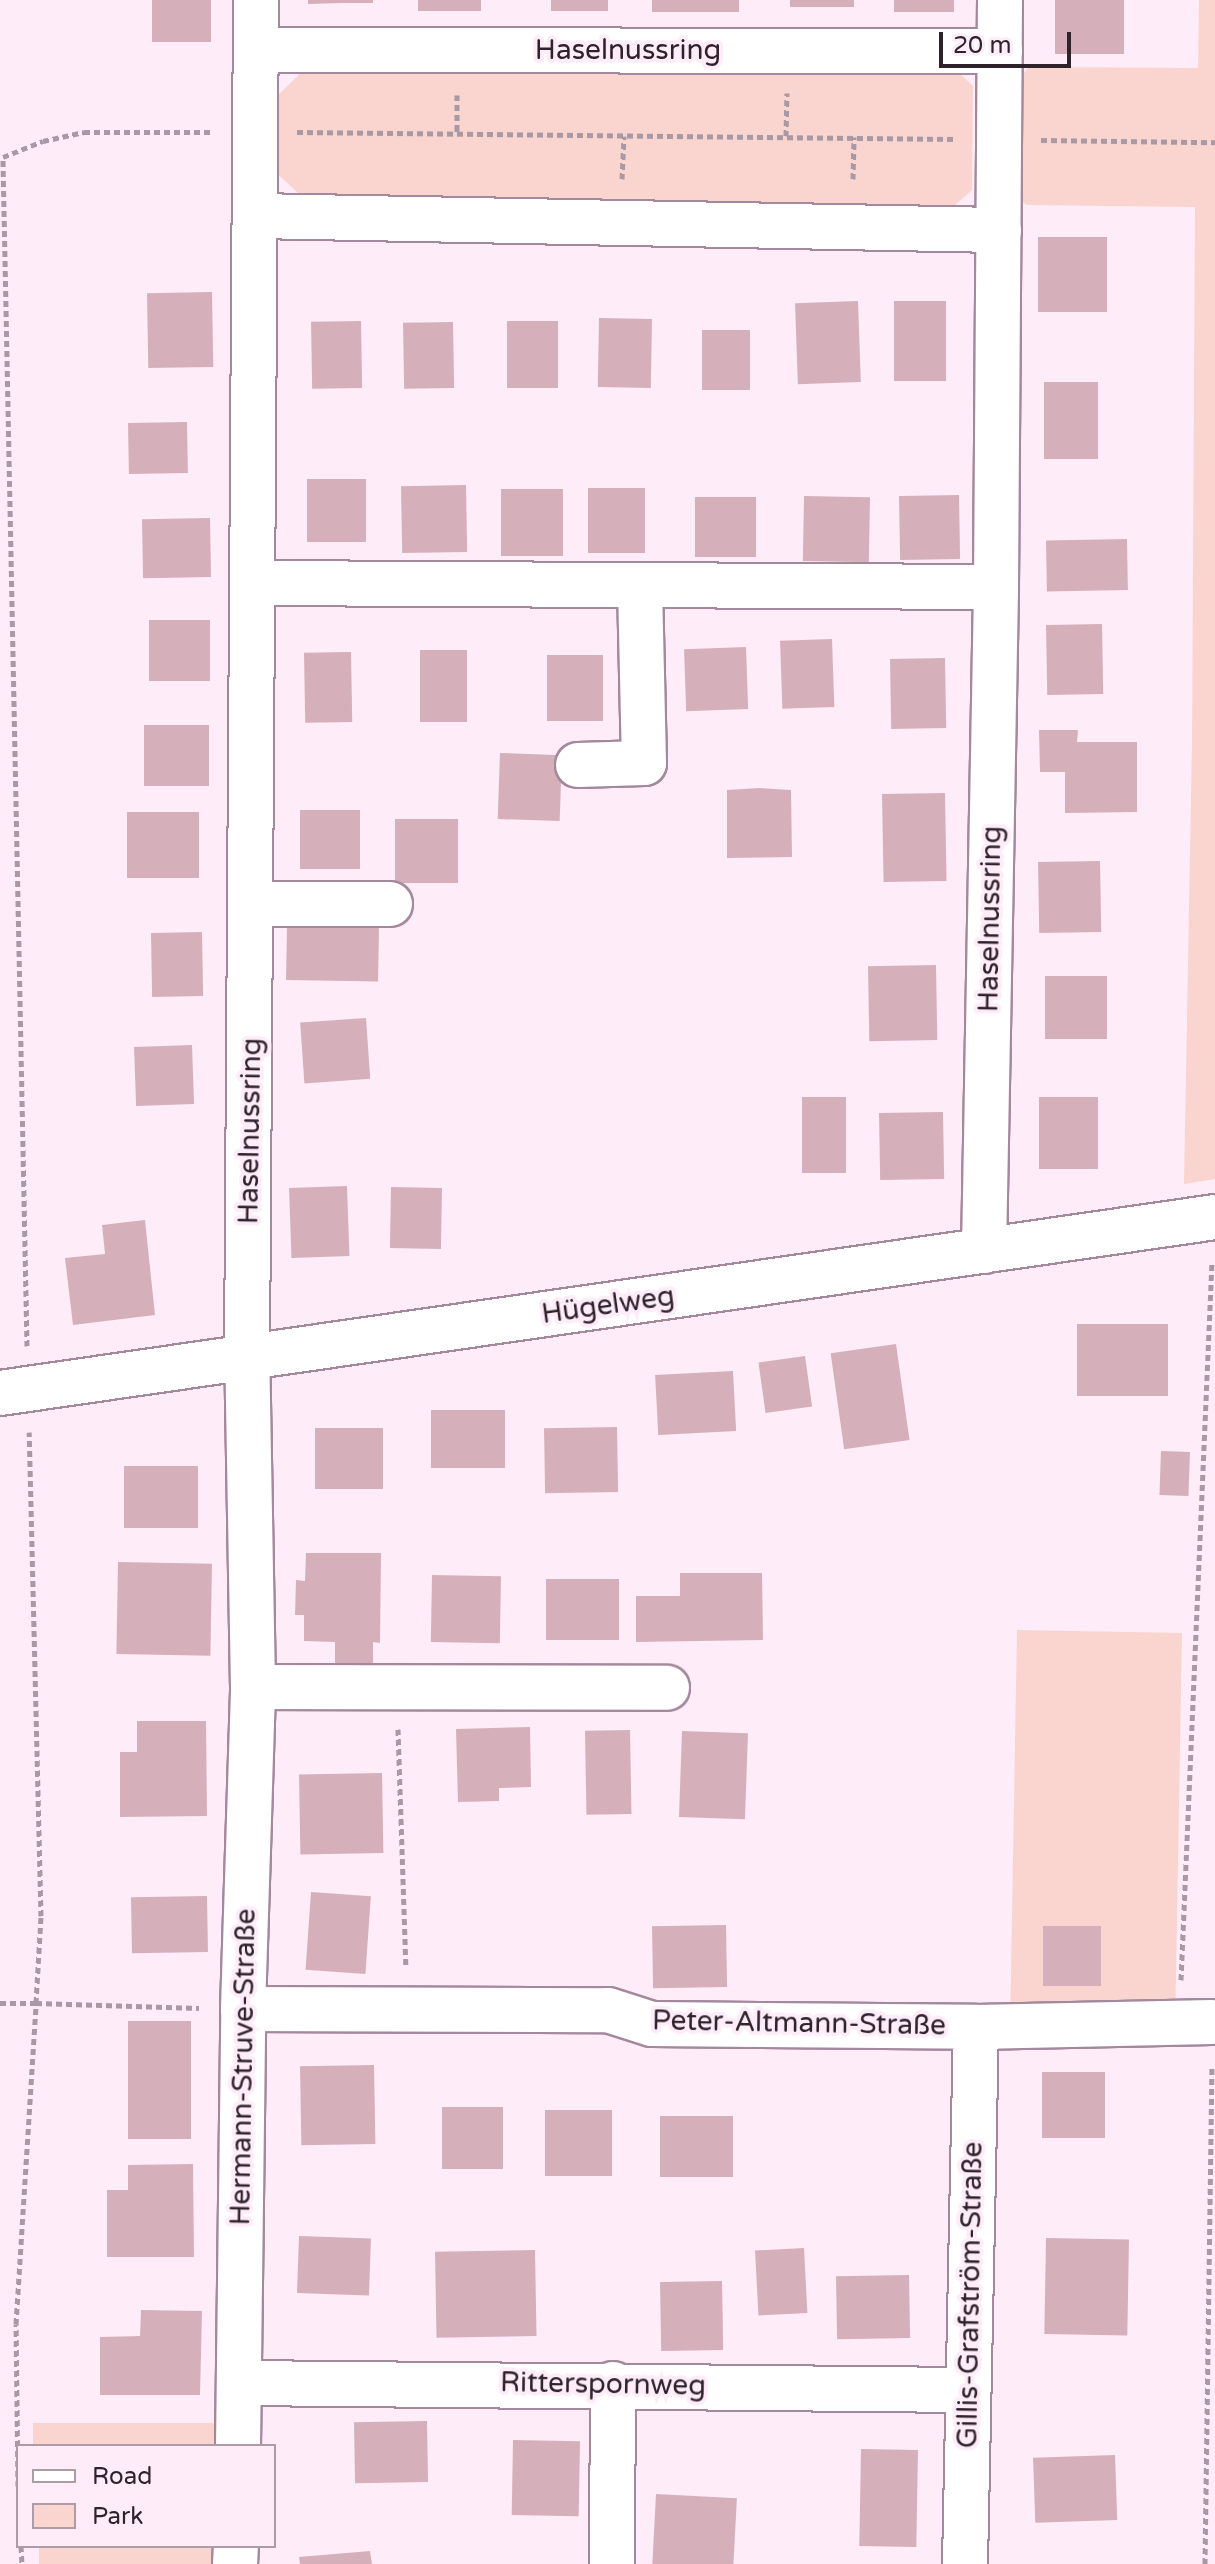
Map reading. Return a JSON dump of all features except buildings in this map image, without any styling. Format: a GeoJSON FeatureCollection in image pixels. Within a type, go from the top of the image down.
{"type":"FeatureCollection","features":[{"type":"Feature","properties":{"kind":"street","name":"Haselnussring"},"geometry":{"type":"LineString","coordinates":[[247,1358],[256,0]]}},
{"type":"Feature","properties":{"kind":"street","name":"Haselnussring"},"geometry":{"type":"LineString","coordinates":[[984,1251],[996,587],[1000,0]]}},
{"type":"Feature","properties":{"kind":"street","name":"Haselnussring"},"geometry":{"type":"LineString","coordinates":[[256,50],[1000,51]]}},
{"type":"Feature","properties":{"kind":"street"},"geometry":{"type":"LineString","coordinates":[[255,216],[999,230]]}},
{"type":"Feature","properties":{"kind":"street"},"geometry":{"type":"LineString","coordinates":[[254,583],[996,587]]}},
{"type":"Feature","properties":{"kind":"street"},"geometry":{"type":"LineString","coordinates":[[578,765],[644,763],[640,585]]}},
{"type":"Feature","properties":{"kind":"street"},"geometry":{"type":"LineString","coordinates":[[252,904],[390,904]]}},
{"type":"Feature","properties":{"kind":"street","name":"Hügelweg"},"geometry":{"type":"LineString","coordinates":[[14,1392],[1214,1217]]}},
{"type":"Feature","properties":{"kind":"street","name":"Hermann-Struve-Straße"},"geometry":{"type":"LineString","coordinates":[[238,2444],[243,2009],[253,1687],[247,1358]]}},
{"type":"Feature","properties":{"kind":"street"},"geometry":{"type":"LineString","coordinates":[[253,1687],[667,1688]]}},
{"type":"Feature","properties":{"kind":"street","name":"Peter-Altmann-Straße"},"geometry":{"type":"LineString","coordinates":[[243,2009],[608,2010],[652,2024],[976,2027],[1196,2022]]}},
{"type":"Feature","properties":{"kind":"street","name":"Gillis-Grafström-Straße"},"geometry":{"type":"LineString","coordinates":[[965,2564],[976,2027]]}},
{"type":"Feature","properties":{"kind":"street","name":"Ritterspornweg"},"geometry":{"type":"LineString","coordinates":[[239,2383],[613,2384],[967,2390]]}},
{"type":"Feature","properties":{"kind":"street"},"geometry":{"type":"LineString","coordinates":[[612,2564],[613,2384]]}},
{"type":"Feature","properties":{"kind":"path"},"geometry":{"type":"LineString","coordinates":[[17,2444],[16,2324],[41,1916],[40,1799],[14,1392],[2,158],[43,141],[84,132],[1215,142]]}},
{"type":"Feature","properties":{"kind":"path"},"geometry":{"type":"LineString","coordinates":[[853,179],[854,137]]}},
{"type":"Feature","properties":{"kind":"path"},"geometry":{"type":"LineString","coordinates":[[1205,2564],[1196,2022],[1214,1217]]}},
{"type":"Feature","properties":{"kind":"path"},"geometry":{"type":"LineString","coordinates":[[397,1688],[408,2010]]}},
{"type":"Feature","properties":{"kind":"path"},"geometry":{"type":"LineString","coordinates":[[0,2003],[243,2009]]}},
{"type":"Feature","properties":{"kind":"green space"},"geometry":{"type":"Polygon","coordinates":[[[1199,0],[1215,0],[1215,1179],[1184,1184],[1192,744],[1195,207],[1027,205],[1016,198],[1018,79],[1029,67],[1198,68],[1199,0]]]}},
{"type":"Feature","properties":{"kind":"green space"},"geometry":{"type":"Polygon","coordinates":[[[308,66],[954,68],[973,86],[972,190],[953,207],[309,203],[273,170],[277,96],[308,66]]]}},
{"type":"Feature","properties":{"kind":"green space"},"geometry":{"type":"Polygon","coordinates":[[[1017,1630],[1182,1633],[1175,2005],[1011,2002],[1017,1630]]]}},
{"type":"Feature","properties":{"kind":"green space"},"geometry":{"type":"Polygon","coordinates":[[[33,2423],[217,2423],[217,2444],[33,2444],[33,2423]]]}},
{"type":"Feature","properties":{"kind":"green space"},"geometry":{"type":"Polygon","coordinates":[[[39,2548],[216,2548],[216,2564],[39,2564],[39,2548]]]}}]}
